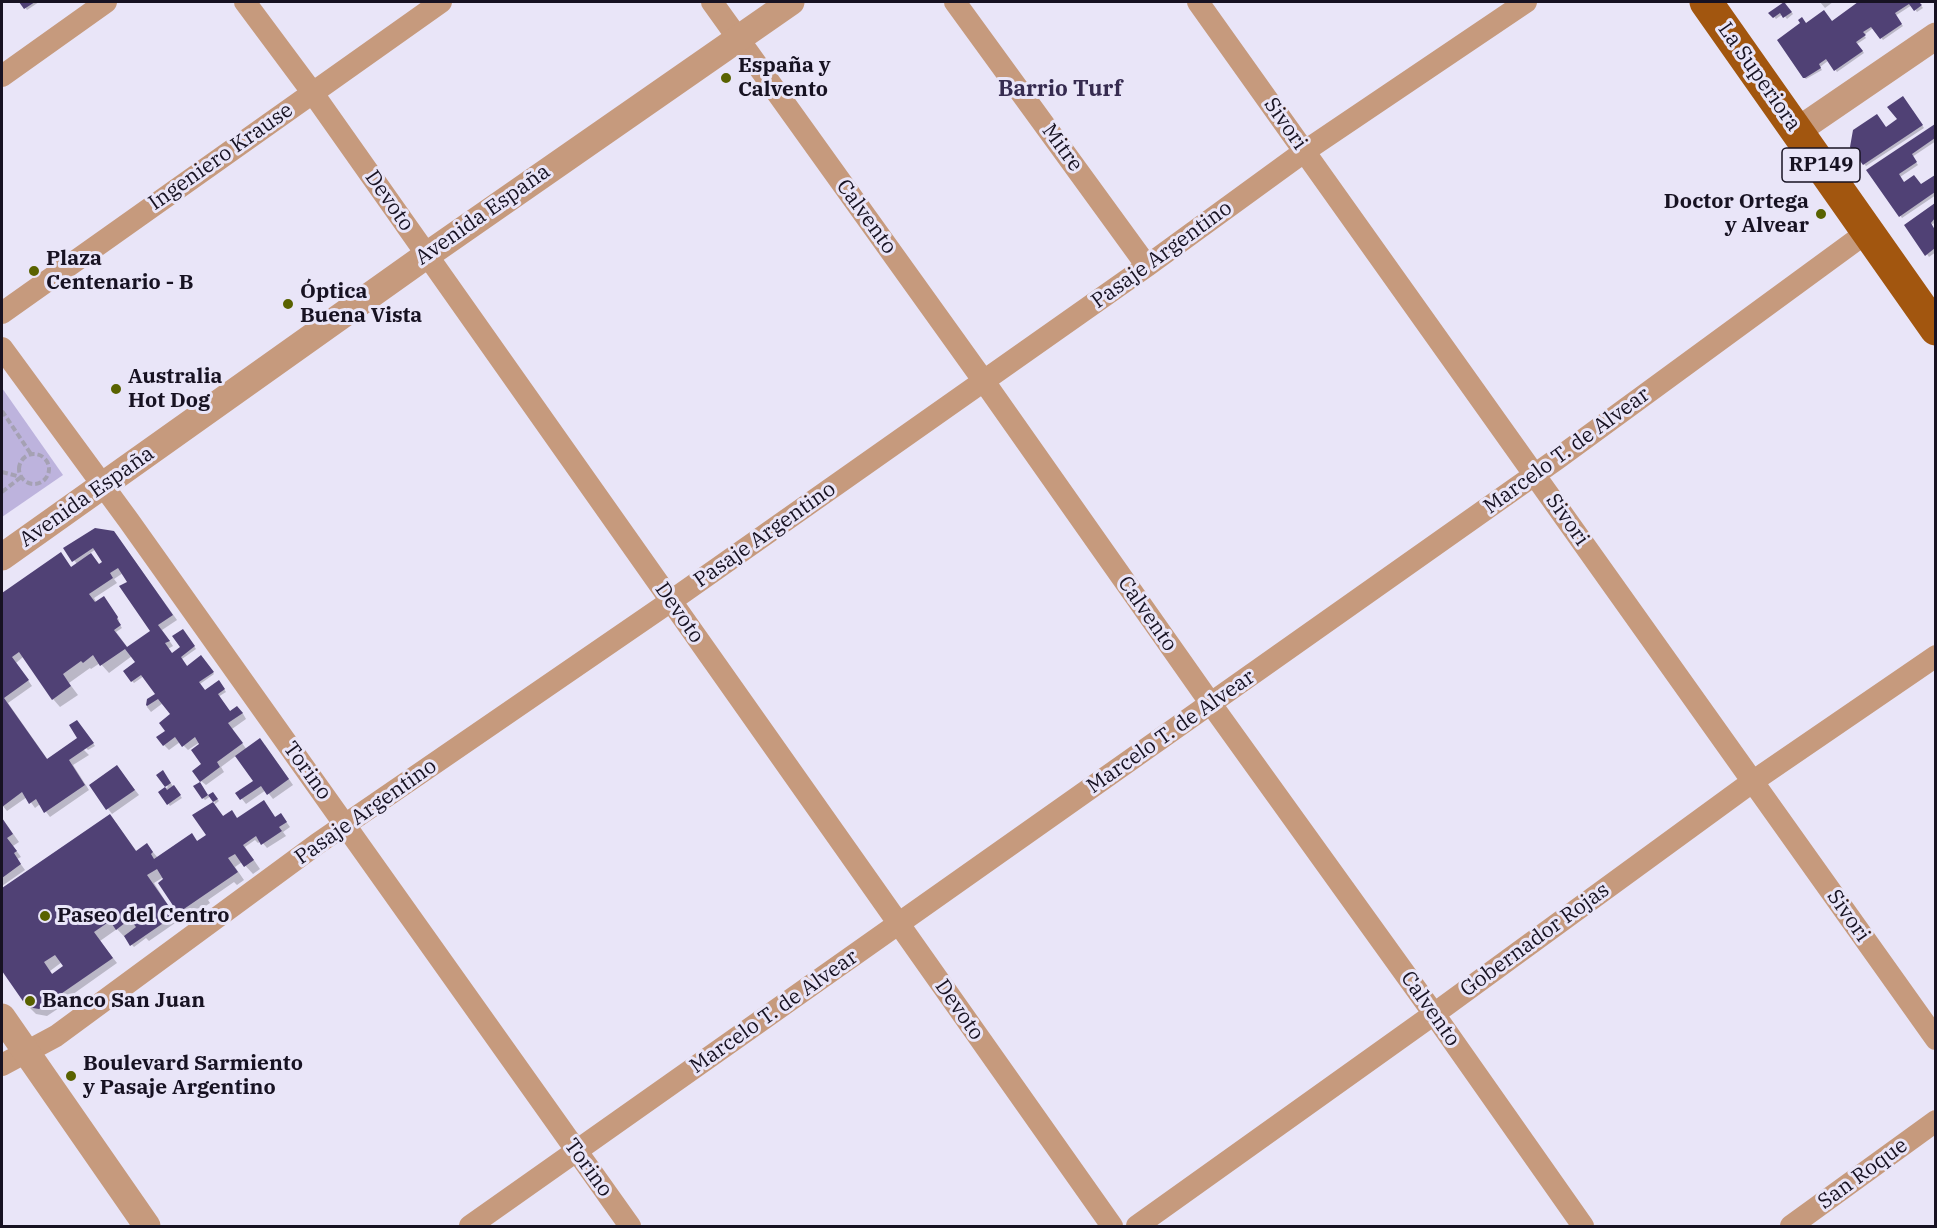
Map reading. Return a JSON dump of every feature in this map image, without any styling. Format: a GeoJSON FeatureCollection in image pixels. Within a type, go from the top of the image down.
{"type":"FeatureCollection","features":[{"type":"Feature","properties":{"kind":"main road","name":"La Superiora"},"geometry":{"type":"LineString","coordinates":[[1706,2],[1935,329]]}},
{"type":"Feature","properties":{"kind":"street"},"geometry":{"type":"LineString","coordinates":[[2,76],[106,2]]}},
{"type":"Feature","properties":{"kind":"street","name":"Devoto"},"geometry":{"type":"LineString","coordinates":[[245,2],[312,92],[1112,1227]]}},
{"type":"Feature","properties":{"kind":"street","name":"Ingeniero Krause"},"geometry":{"type":"LineString","coordinates":[[2,313],[441,2]]}},
{"type":"Feature","properties":{"kind":"street","name":"Calvento"},"geometry":{"type":"LineString","coordinates":[[712,2],[1434,1014],[1583,1227]]}},
{"type":"Feature","properties":{"kind":"street","name":"Avenida España"},"geometry":{"type":"LineString","coordinates":[[2,557],[427,255],[791,2]]}},
{"type":"Feature","properties":{"kind":"street","name":"Mitre"},"geometry":{"type":"LineString","coordinates":[[955,2],[1147,266]]}},
{"type":"Feature","properties":{"kind":"street","name":"Sivori"},"geometry":{"type":"LineString","coordinates":[[1198,2],[1935,1039]]}},
{"type":"Feature","properties":{"kind":"street","name":"Pasaje Argentino"},"geometry":{"type":"LineString","coordinates":[[2,1065],[56,1036],[346,825],[671,601],[1147,266],[1305,151],[1526,2]]}},
{"type":"Feature","properties":{"kind":"street"},"geometry":{"type":"LineString","coordinates":[[1797,131],[1935,36]]}},
{"type":"Feature","properties":{"kind":"street","name":"Marcelo T. de Alvear"},"geometry":{"type":"LineString","coordinates":[[470,1227],[1535,475],[1867,232]]}},
{"type":"Feature","properties":{"kind":"street","name":"Torino"},"geometry":{"type":"LineString","coordinates":[[2,348],[346,825],[630,1227]]}},
{"type":"Feature","properties":{"kind":"street","name":"Gobernador Rojas"},"geometry":{"type":"LineString","coordinates":[[1137,1227],[1752,782],[1935,656]]}},
{"type":"Feature","properties":{"kind":"street"},"geometry":{"type":"LineString","coordinates":[[2,1017],[147,1227]]}},
{"type":"Feature","properties":{"kind":"street","name":"San Roque"},"geometry":{"type":"LineString","coordinates":[[1791,1227],[1935,1121]]}},
{"type":"Feature","properties":{"kind":"path"},"geometry":{"type":"LineString","coordinates":[[2,411],[31,454]]}},
{"type":"Feature","properties":{"kind":"path"},"geometry":{"type":"LineString","coordinates":[[2,472],[21,477],[29,483],[39,483],[49,473],[45,459],[31,454],[23,459],[19,468],[21,477]]}},
{"type":"Feature","properties":{"kind":"path"},"geometry":{"type":"LineString","coordinates":[[2,492],[21,477]]}},
{"type":"Feature","properties":{"kind":"shaded area"},"geometry":{"type":"Polygon","coordinates":[[[2,388],[63,475],[2,517],[2,388]]]}},
{"type":"Feature","properties":{"kind":"building"},"geometry":{"type":"Polygon","coordinates":[[[19,2],[35,2],[24,9],[19,2]]]}},
{"type":"Feature","properties":{"kind":"building"},"geometry":{"type":"Polygon","coordinates":[[[1784,2],[1792,12],[1783,18],[1780,13],[1773,18],[1768,13],[1784,2]]]}},
{"type":"Feature","properties":{"kind":"building"},"geometry":{"type":"Polygon","coordinates":[[[1858,2],[1919,2],[1922,5],[1914,11],[1909,4],[1895,13],[1902,24],[1880,39],[1871,27],[1863,32],[1866,35],[1856,42],[1863,51],[1834,71],[1826,59],[1819,64],[1821,68],[1803,78],[1777,40],[1800,23],[1798,20],[1802,17],[1806,23],[1824,10],[1832,21],[1858,2]]]}},
{"type":"Feature","properties":{"kind":"building"},"geometry":{"type":"Polygon","coordinates":[[[1903,96],[1923,125],[1863,165],[1850,147],[1853,130],[1877,114],[1886,127],[1897,119],[1887,107],[1903,96]]]}},
{"type":"Feature","properties":{"kind":"building"},"geometry":{"type":"Polygon","coordinates":[[[1935,124],[1935,138],[1912,154],[1917,162],[1899,174],[1904,182],[1914,175],[1921,184],[1935,175],[1935,192],[1899,217],[1866,170],[1935,124]]]}},
{"type":"Feature","properties":{"kind":"building"},"geometry":{"type":"Polygon","coordinates":[[[1935,203],[1935,218],[1931,223],[1935,230],[1935,248],[1925,256],[1904,225],[1935,203]]]}},
{"type":"Feature","properties":{"kind":"building"},"geometry":{"type":"Polygon","coordinates":[[[95,528],[114,531],[173,615],[158,625],[170,641],[165,643],[172,653],[180,647],[172,636],[183,629],[195,646],[181,657],[187,666],[201,655],[214,672],[199,682],[205,690],[219,680],[225,689],[218,694],[230,711],[237,706],[243,713],[228,723],[243,743],[217,762],[220,767],[200,782],[192,771],[201,764],[191,750],[199,744],[195,737],[182,747],[175,737],[163,746],[156,737],[165,731],[159,723],[170,714],[158,699],[146,705],[147,699],[155,694],[141,675],[131,682],[123,671],[135,662],[125,649],[100,666],[93,655],[83,663],[81,661],[63,674],[71,686],[52,700],[19,652],[12,657],[29,680],[4,698],[47,759],[77,738],[69,725],[77,720],[94,743],[69,760],[85,785],[44,813],[36,799],[29,804],[22,792],[2,807],[2,593],[61,552],[71,567],[91,553],[99,564],[102,562],[93,548],[72,562],[63,548],[95,528]],[[118,568],[110,573],[113,578],[89,594],[95,602],[104,596],[121,625],[114,630],[127,647],[150,631],[119,586],[127,582],[118,568]]]}},
{"type":"Feature","properties":{"kind":"building"},"geometry":{"type":"Polygon","coordinates":[[[260,738],[289,779],[267,795],[261,786],[240,800],[235,793],[253,781],[235,756],[260,738]]]}},
{"type":"Feature","properties":{"kind":"building"},"geometry":{"type":"Polygon","coordinates":[[[117,765],[135,790],[106,810],[89,785],[117,765]]]}},
{"type":"Feature","properties":{"kind":"building"},"geometry":{"type":"Polygon","coordinates":[[[163,770],[171,783],[165,787],[156,775],[163,770]]]}},
{"type":"Feature","properties":{"kind":"building"},"geometry":{"type":"Polygon","coordinates":[[[200,782],[208,795],[202,799],[193,786],[200,782]]]}},
{"type":"Feature","properties":{"kind":"building"},"geometry":{"type":"Polygon","coordinates":[[[174,785],[181,795],[167,805],[158,792],[165,787],[167,790],[174,785]]]}},
{"type":"Feature","properties":{"kind":"building"},"geometry":{"type":"Polygon","coordinates":[[[213,792],[218,799],[213,802],[208,795],[213,792]]]}},
{"type":"Feature","properties":{"kind":"building"},"geometry":{"type":"Polygon","coordinates":[[[264,800],[275,817],[281,813],[287,822],[279,827],[282,831],[261,845],[256,836],[243,845],[254,860],[244,867],[235,854],[228,858],[238,872],[178,913],[158,883],[163,879],[157,869],[147,875],[175,915],[130,946],[124,936],[136,927],[130,919],[116,930],[110,921],[94,932],[113,958],[39,1009],[27,1007],[2,971],[2,888],[110,814],[136,851],[147,843],[153,852],[151,854],[154,859],[192,833],[197,841],[206,835],[192,815],[213,802],[223,816],[232,810],[237,818],[264,800]],[[55,955],[44,962],[52,974],[63,966],[55,955]]]}},
{"type":"Feature","properties":{"kind":"building"},"geometry":{"type":"Polygon","coordinates":[[[2,818],[13,834],[7,838],[17,851],[14,853],[21,864],[2,878],[2,818]]]}},
{"type":"Feature","properties":{"kind":"place","name":"España y Calvento"},"geometry":{"type":"Point","coordinates":[726,78]}},
{"type":"Feature","properties":{"kind":"place","name":"Doctor Ortega y Alvear"},"geometry":{"type":"Point","coordinates":[1821,214]}},
{"type":"Feature","properties":{"kind":"place","name":"Plaza Centenario - B"},"geometry":{"type":"Point","coordinates":[34,271]}},
{"type":"Feature","properties":{"kind":"place","name":"Óptica Buena Vista"},"geometry":{"type":"Point","coordinates":[288,304]}},
{"type":"Feature","properties":{"kind":"place","name":"Australia Hot Dog"},"geometry":{"type":"Point","coordinates":[116,389]}},
{"type":"Feature","properties":{"kind":"place","name":"Paseo del Centro"},"geometry":{"type":"Point","coordinates":[45,916]}},
{"type":"Feature","properties":{"kind":"place","name":"Banco San Juan"},"geometry":{"type":"Point","coordinates":[30,1001]}},
{"type":"Feature","properties":{"kind":"place","name":"Boulevard Sarmiento y Pasaje Argentino"},"geometry":{"type":"Point","coordinates":[71,1076]}},
{"type":"Feature","properties":{"kind":"district","name":"Barrio Turf"},"geometry":{"type":"Point","coordinates":[1060,90]}}]}
